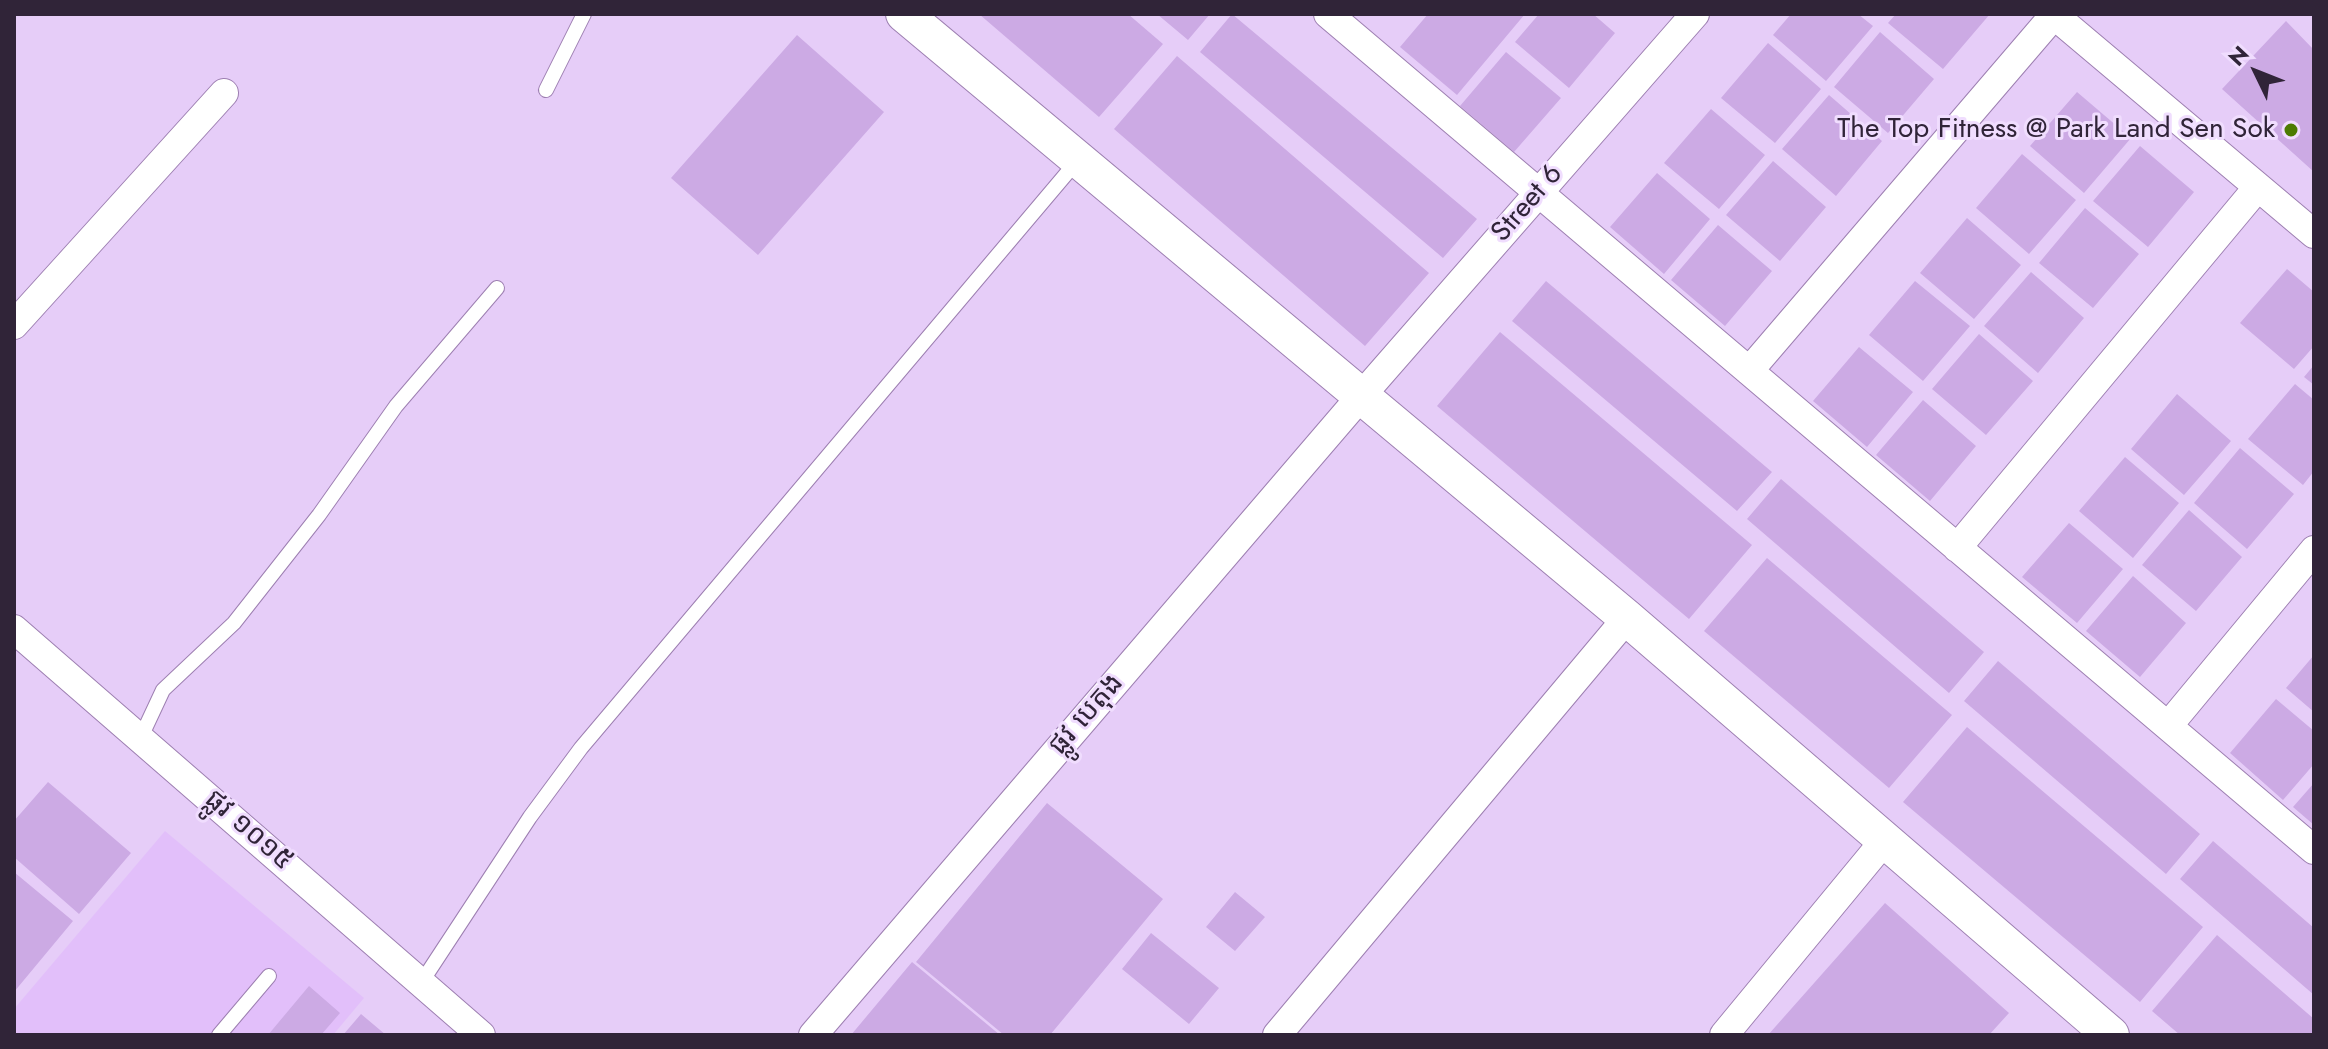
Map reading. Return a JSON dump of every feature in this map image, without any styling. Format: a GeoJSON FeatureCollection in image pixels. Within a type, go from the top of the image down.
{"type":"FeatureCollection","features":[{"type":"Feature","properties":{"kind":"street"},"geometry":{"type":"LineString","coordinates":[[904,14],[1627,618],[2111,1035]]}},
{"type":"Feature","properties":{"kind":"street","name":"Street 6"},"geometry":{"type":"LineString","coordinates":[[1362,395],[1695,14]]}},
{"type":"Feature","properties":{"kind":"street"},"geometry":{"type":"LineString","coordinates":[[1749,371],[2054,15],[2314,234]]}},
{"type":"Feature","properties":{"kind":"street"},"geometry":{"type":"LineString","coordinates":[[1334,16],[2314,850]]}},
{"type":"Feature","properties":{"kind":"street"},"geometry":{"type":"LineString","coordinates":[[14,325],[224,93]]}},
{"type":"Feature","properties":{"kind":"street"},"geometry":{"type":"LineString","coordinates":[[1957,548],[2258,187]]}},
{"type":"Feature","properties":{"kind":"street","name":"ផ្លូវ បេតុង"},"geometry":{"type":"LineString","coordinates":[[813,1035],[1362,395]]}},
{"type":"Feature","properties":{"kind":"street"},"geometry":{"type":"LineString","coordinates":[[2168,726],[2314,550]]}},
{"type":"Feature","properties":{"kind":"street"},"geometry":{"type":"LineString","coordinates":[[1277,1035],[1627,618]]}},
{"type":"Feature","properties":{"kind":"street","name":"ផ្លូវ ១០១៥"},"geometry":{"type":"LineString","coordinates":[[14,629],[481,1035]]}},
{"type":"Feature","properties":{"kind":"street"},"geometry":{"type":"LineString","coordinates":[[1724,1035],[1885,840]]}},
{"type":"Feature","properties":{"kind":"lane"},"geometry":{"type":"LineString","coordinates":[[546,90],[584,14]]}},
{"type":"Feature","properties":{"kind":"lane"},"geometry":{"type":"LineString","coordinates":[[421,983],[530,817],[581,748],[1078,160]]}},
{"type":"Feature","properties":{"kind":"lane"},"geometry":{"type":"LineString","coordinates":[[141,737],[163,690],[234,623],[319,515],[396,406],[497,288]]}},
{"type":"Feature","properties":{"kind":"lane"},"geometry":{"type":"LineString","coordinates":[[219,1035],[269,976]]}},
{"type":"Feature","properties":{"kind":"shaded area"},"geometry":{"type":"Polygon","coordinates":[[[165,831],[364,998],[333,1035],[14,1035],[14,1009],[165,831]]]}},
{"type":"Feature","properties":{"kind":"building"},"geometry":{"type":"Polygon","coordinates":[[[979,14],[1128,14],[1163,44],[1099,117],[979,14]]]}},
{"type":"Feature","properties":{"kind":"building"},"geometry":{"type":"Polygon","coordinates":[[[1157,14],[1210,14],[1188,40],[1157,14]]]}},
{"type":"Feature","properties":{"kind":"building"},"geometry":{"type":"Polygon","coordinates":[[[1232,14],[1477,219],[1443,258],[1200,52],[1232,14]]]}},
{"type":"Feature","properties":{"kind":"building"},"geometry":{"type":"Polygon","coordinates":[[[1428,14],[1525,14],[1457,95],[1400,47],[1428,14]]]}},
{"type":"Feature","properties":{"kind":"building"},"geometry":{"type":"Polygon","coordinates":[[[1539,14],[1593,14],[1615,33],[1569,88],[1515,42],[1539,14]]]}},
{"type":"Feature","properties":{"kind":"building"},"geometry":{"type":"Polygon","coordinates":[[[1791,14],[1858,14],[1873,26],[1826,81],[1773,35],[1791,14]]]}},
{"type":"Feature","properties":{"kind":"building"},"geometry":{"type":"Polygon","coordinates":[[[1896,14],[1990,14],[1943,69],[1888,23],[1896,14]]]}},
{"type":"Feature","properties":{"kind":"building","name":"The Top Fitness @ Park Land Sen Sok"},"geometry":{"type":"Polygon","coordinates":[[[2286,21],[2314,50],[2314,172],[2222,89],[2286,21]]]}},
{"type":"Feature","properties":{"kind":"building"},"geometry":{"type":"Polygon","coordinates":[[[1880,32],[1934,79],[1888,133],[1834,87],[1880,32]]]}},
{"type":"Feature","properties":{"kind":"building"},"geometry":{"type":"Polygon","coordinates":[[[797,35],[884,112],[758,255],[671,178],[797,35]]]}},
{"type":"Feature","properties":{"kind":"building"},"geometry":{"type":"Polygon","coordinates":[[[1768,43],[1821,89],[1775,143],[1721,98],[1768,43]]]}},
{"type":"Feature","properties":{"kind":"building"},"geometry":{"type":"Polygon","coordinates":[[[1506,52],[1561,98],[1514,152],[1460,106],[1506,52]]]}},
{"type":"Feature","properties":{"kind":"building"},"geometry":{"type":"Polygon","coordinates":[[[1177,56],[1429,273],[1365,346],[1114,129],[1177,56]]]}},
{"type":"Feature","properties":{"kind":"building"},"geometry":{"type":"Polygon","coordinates":[[[2077,92],[2131,138],[2084,193],[2030,146],[2077,92]]]}},
{"type":"Feature","properties":{"kind":"building"},"geometry":{"type":"Polygon","coordinates":[[[1829,95],[1882,141],[1836,196],[1782,149],[1829,95]]]}},
{"type":"Feature","properties":{"kind":"building"},"geometry":{"type":"Polygon","coordinates":[[[1711,109],[1765,155],[1719,209],[1664,163],[1711,109]]]}},
{"type":"Feature","properties":{"kind":"building"},"geometry":{"type":"Polygon","coordinates":[[[2140,146],[2194,192],[2148,247],[2093,201],[2140,146]]]}},
{"type":"Feature","properties":{"kind":"building"},"geometry":{"type":"Polygon","coordinates":[[[2022,154],[2076,200],[2029,254],[1976,208],[2022,154]]]}},
{"type":"Feature","properties":{"kind":"building"},"geometry":{"type":"Polygon","coordinates":[[[1773,161],[1826,207],[1780,261],[1726,215],[1773,161]]]}},
{"type":"Feature","properties":{"kind":"building"},"geometry":{"type":"Polygon","coordinates":[[[1657,173],[1710,219],[1664,274],[1610,227],[1657,173]]]}},
{"type":"Feature","properties":{"kind":"building"},"geometry":{"type":"Polygon","coordinates":[[[2085,208],[2139,254],[2093,308],[2039,263],[2085,208]]]}},
{"type":"Feature","properties":{"kind":"building"},"geometry":{"type":"Polygon","coordinates":[[[1967,218],[2021,265],[1974,319],[1920,273],[1967,218]]]}},
{"type":"Feature","properties":{"kind":"building"},"geometry":{"type":"Polygon","coordinates":[[[1718,225],[1772,271],[1725,326],[1671,280],[1718,225]]]}},
{"type":"Feature","properties":{"kind":"building"},"geometry":{"type":"Polygon","coordinates":[[[2287,269],[2314,292],[2314,346],[2294,369],[2240,323],[2287,269]]]}},
{"type":"Feature","properties":{"kind":"building"},"geometry":{"type":"Polygon","coordinates":[[[2031,272],[2084,318],[2038,373],[1984,326],[2031,272]]]}},
{"type":"Feature","properties":{"kind":"building"},"geometry":{"type":"Polygon","coordinates":[[[1546,281],[1772,472],[1737,511],[1512,321],[1546,281]]]}},
{"type":"Feature","properties":{"kind":"building"},"geometry":{"type":"Polygon","coordinates":[[[1915,281],[1970,326],[1923,381],[1869,335],[1915,281]]]}},
{"type":"Feature","properties":{"kind":"building"},"geometry":{"type":"Polygon","coordinates":[[[1500,332],[1752,545],[1689,619],[1437,406],[1500,332]]]}},
{"type":"Feature","properties":{"kind":"building"},"geometry":{"type":"Polygon","coordinates":[[[1979,334],[2033,381],[1986,435],[1932,389],[1979,334]]]}},
{"type":"Feature","properties":{"kind":"building"},"geometry":{"type":"Polygon","coordinates":[[[1859,347],[1913,392],[1867,447],[1813,401],[1859,347]]]}},
{"type":"Feature","properties":{"kind":"building"},"geometry":{"type":"Polygon","coordinates":[[[2314,365],[2314,385],[2304,377],[2314,365]]]}},
{"type":"Feature","properties":{"kind":"building"},"geometry":{"type":"Polygon","coordinates":[[[2295,384],[2314,400],[2314,471],[2303,485],[2248,439],[2295,384]]]}},
{"type":"Feature","properties":{"kind":"building"},"geometry":{"type":"Polygon","coordinates":[[[2177,394],[2231,441],[2184,495],[2131,449],[2177,394]]]}},
{"type":"Feature","properties":{"kind":"building"},"geometry":{"type":"Polygon","coordinates":[[[1923,400],[1976,446],[1930,501],[1876,455],[1923,400]]]}},
{"type":"Feature","properties":{"kind":"building"},"geometry":{"type":"Polygon","coordinates":[[[2240,448],[2294,494],[2247,549],[2194,503],[2240,448]]]}},
{"type":"Feature","properties":{"kind":"building"},"geometry":{"type":"Polygon","coordinates":[[[2125,457],[2179,503],[2133,558],[2079,511],[2125,457]]]}},
{"type":"Feature","properties":{"kind":"building"},"geometry":{"type":"Polygon","coordinates":[[[1781,479],[1984,652],[1949,693],[1747,519],[1781,479]]]}},
{"type":"Feature","properties":{"kind":"building"},"geometry":{"type":"Polygon","coordinates":[[[2189,510],[2242,557],[2196,611],[2142,565],[2189,510]]]}},
{"type":"Feature","properties":{"kind":"building"},"geometry":{"type":"Polygon","coordinates":[[[2069,523],[2123,569],[2077,623],[2022,577],[2069,523]]]}},
{"type":"Feature","properties":{"kind":"building"},"geometry":{"type":"Polygon","coordinates":[[[1767,558],[1952,715],[1889,788],[1704,631],[1767,558]]]}},
{"type":"Feature","properties":{"kind":"building"},"geometry":{"type":"Polygon","coordinates":[[[2133,576],[2186,623],[2140,677],[2086,631],[2133,576]]]}},
{"type":"Feature","properties":{"kind":"building"},"geometry":{"type":"Polygon","coordinates":[[[2314,655],[2314,712],[2286,688],[2314,655]]]}},
{"type":"Feature","properties":{"kind":"building"},"geometry":{"type":"Polygon","coordinates":[[[1998,661],[2200,834],[2166,874],[1964,701],[1998,661]]]}},
{"type":"Feature","properties":{"kind":"building"},"geometry":{"type":"Polygon","coordinates":[[[2276,699],[2314,731],[2314,764],[2283,800],[2230,753],[2276,699]]]}},
{"type":"Feature","properties":{"kind":"building"},"geometry":{"type":"Polygon","coordinates":[[[1967,727],[2203,927],[2140,1002],[1903,802],[1967,727]]]}},
{"type":"Feature","properties":{"kind":"building"},"geometry":{"type":"Polygon","coordinates":[[[48,782],[131,853],[79,914],[14,857],[14,821],[48,782]]]}},
{"type":"Feature","properties":{"kind":"building"},"geometry":{"type":"Polygon","coordinates":[[[2314,783],[2314,825],[2293,807],[2314,783]]]}},
{"type":"Feature","properties":{"kind":"building"},"geometry":{"type":"Polygon","coordinates":[[[1047,803],[1163,899],[1050,1035],[1004,1035],[916,962],[1047,803]]]}},
{"type":"Feature","properties":{"kind":"building"},"geometry":{"type":"Polygon","coordinates":[[[2213,841],[2314,928],[2314,995],[2180,879],[2213,841]]]}},
{"type":"Feature","properties":{"kind":"building"},"geometry":{"type":"Polygon","coordinates":[[[14,872],[73,921],[14,992],[14,872]]]}},
{"type":"Feature","properties":{"kind":"building"},"geometry":{"type":"Polygon","coordinates":[[[1235,892],[1265,917],[1235,951],[1206,927],[1235,892]]]}},
{"type":"Feature","properties":{"kind":"building"},"geometry":{"type":"Polygon","coordinates":[[[1885,903],[2009,1013],[1989,1035],[1768,1035],[1885,903]]]}},
{"type":"Feature","properties":{"kind":"building"},"geometry":{"type":"Polygon","coordinates":[[[1151,933],[1219,988],[1189,1024],[1122,969],[1151,933]]]}},
{"type":"Feature","properties":{"kind":"building"},"geometry":{"type":"Polygon","coordinates":[[[2217,935],[2314,1019],[2314,1035],[2180,1035],[2152,1011],[2217,935]]]}},
{"type":"Feature","properties":{"kind":"building"},"geometry":{"type":"Polygon","coordinates":[[[912,962],[1000,1035],[851,1035],[912,962]]]}},
{"type":"Feature","properties":{"kind":"building"},"geometry":{"type":"Polygon","coordinates":[[[309,986],[340,1013],[321,1035],[268,1035],[309,986]]]}},
{"type":"Feature","properties":{"kind":"building"},"geometry":{"type":"Polygon","coordinates":[[[361,1014],[386,1035],[343,1035],[361,1014]]]}},
{"type":"Feature","properties":{"kind":"place","name":"The Top Fitness @ Park Land Sen Sok"},"geometry":{"type":"Point","coordinates":[2291,130]}}]}
